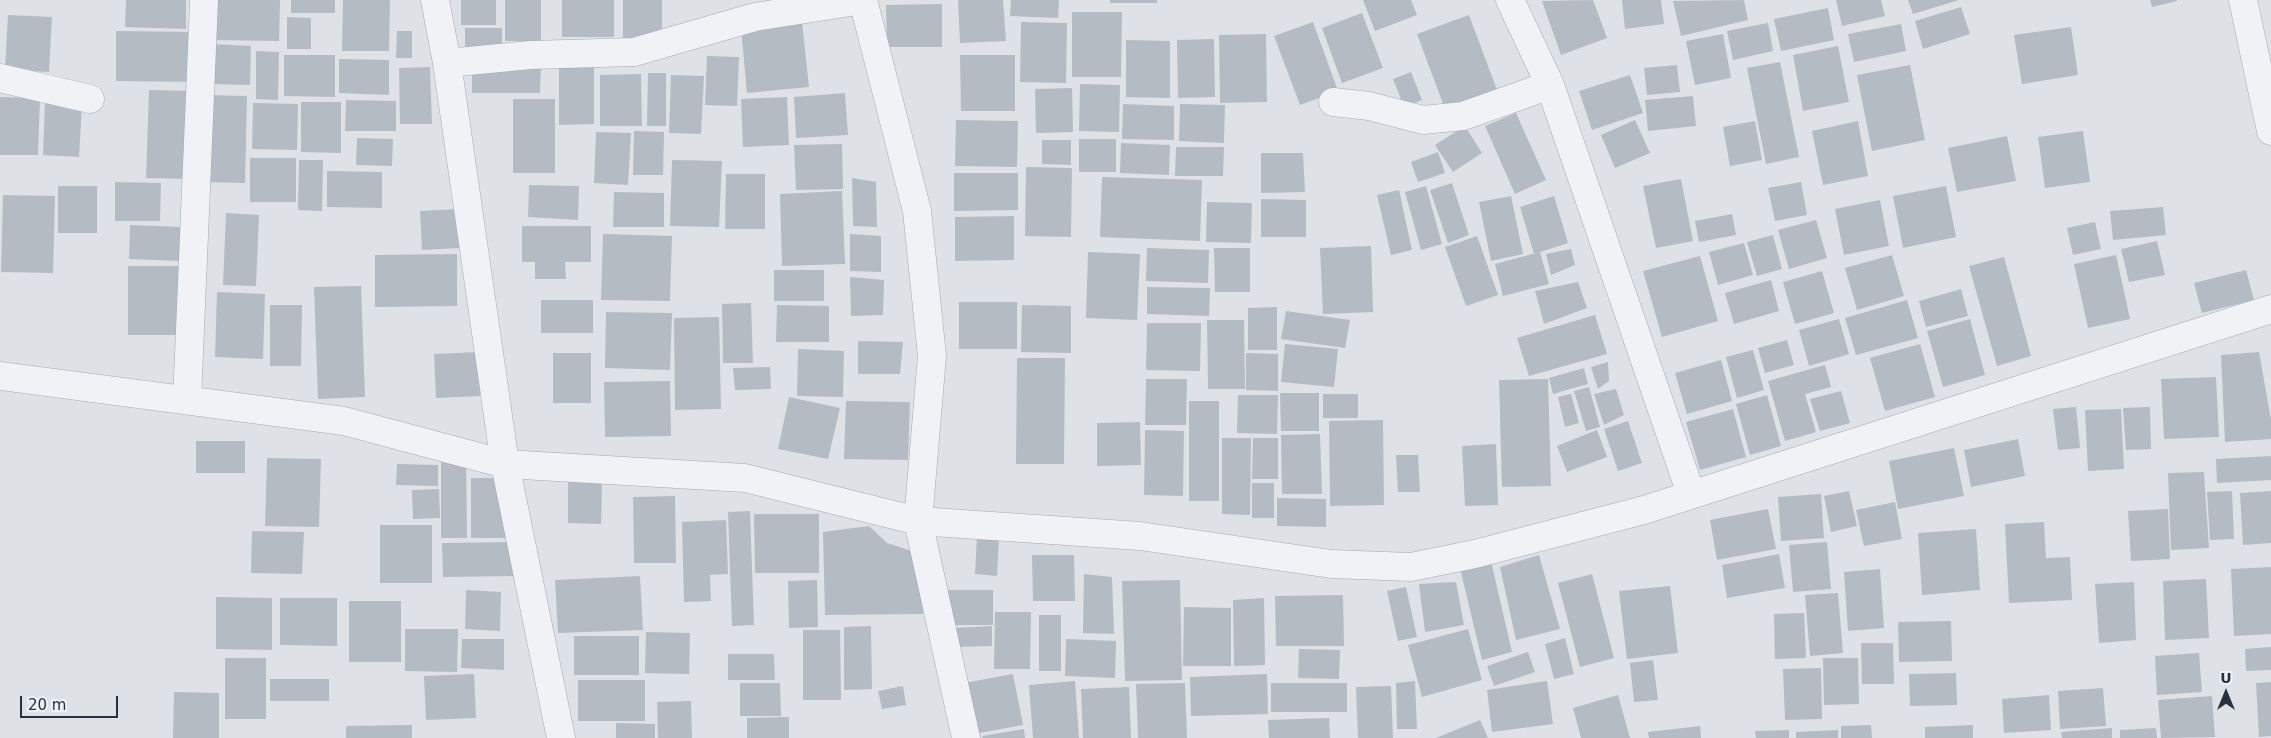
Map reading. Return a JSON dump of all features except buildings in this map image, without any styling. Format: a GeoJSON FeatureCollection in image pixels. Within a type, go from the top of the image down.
{"type":"FeatureCollection","features":[{"type":"Feature","properties":{"kind":"street"},"geometry":{"type":"LineString","coordinates":[[435,0],[447,63],[505,464],[561,738]]}},
{"type":"Feature","properties":{"kind":"street"},"geometry":{"type":"LineString","coordinates":[[447,63],[531,55],[634,52],[755,18],[863,0],[917,212],[932,356],[918,521],[966,738]]}},
{"type":"Feature","properties":{"kind":"street"},"geometry":{"type":"LineString","coordinates":[[1510,0],[1550,85],[1691,494]]}},
{"type":"Feature","properties":{"kind":"street"},"geometry":{"type":"LineString","coordinates":[[2243,0],[2271,131]]}},
{"type":"Feature","properties":{"kind":"street"},"geometry":{"type":"LineString","coordinates":[[187,400],[204,1]]}},
{"type":"Feature","properties":{"kind":"street"},"geometry":{"type":"LineString","coordinates":[[0,78],[90,99]]}},
{"type":"Feature","properties":{"kind":"street"},"geometry":{"type":"LineString","coordinates":[[1333,102],[1369,106],[1423,120],[1463,116],[1550,85]]}},
{"type":"Feature","properties":{"kind":"street"},"geometry":{"type":"LineString","coordinates":[[0,376],[344,421],[505,464],[745,478],[918,521],[1140,536],[1331,564],[1411,567],[1475,554],[1644,510],[2271,309]]}}]}
